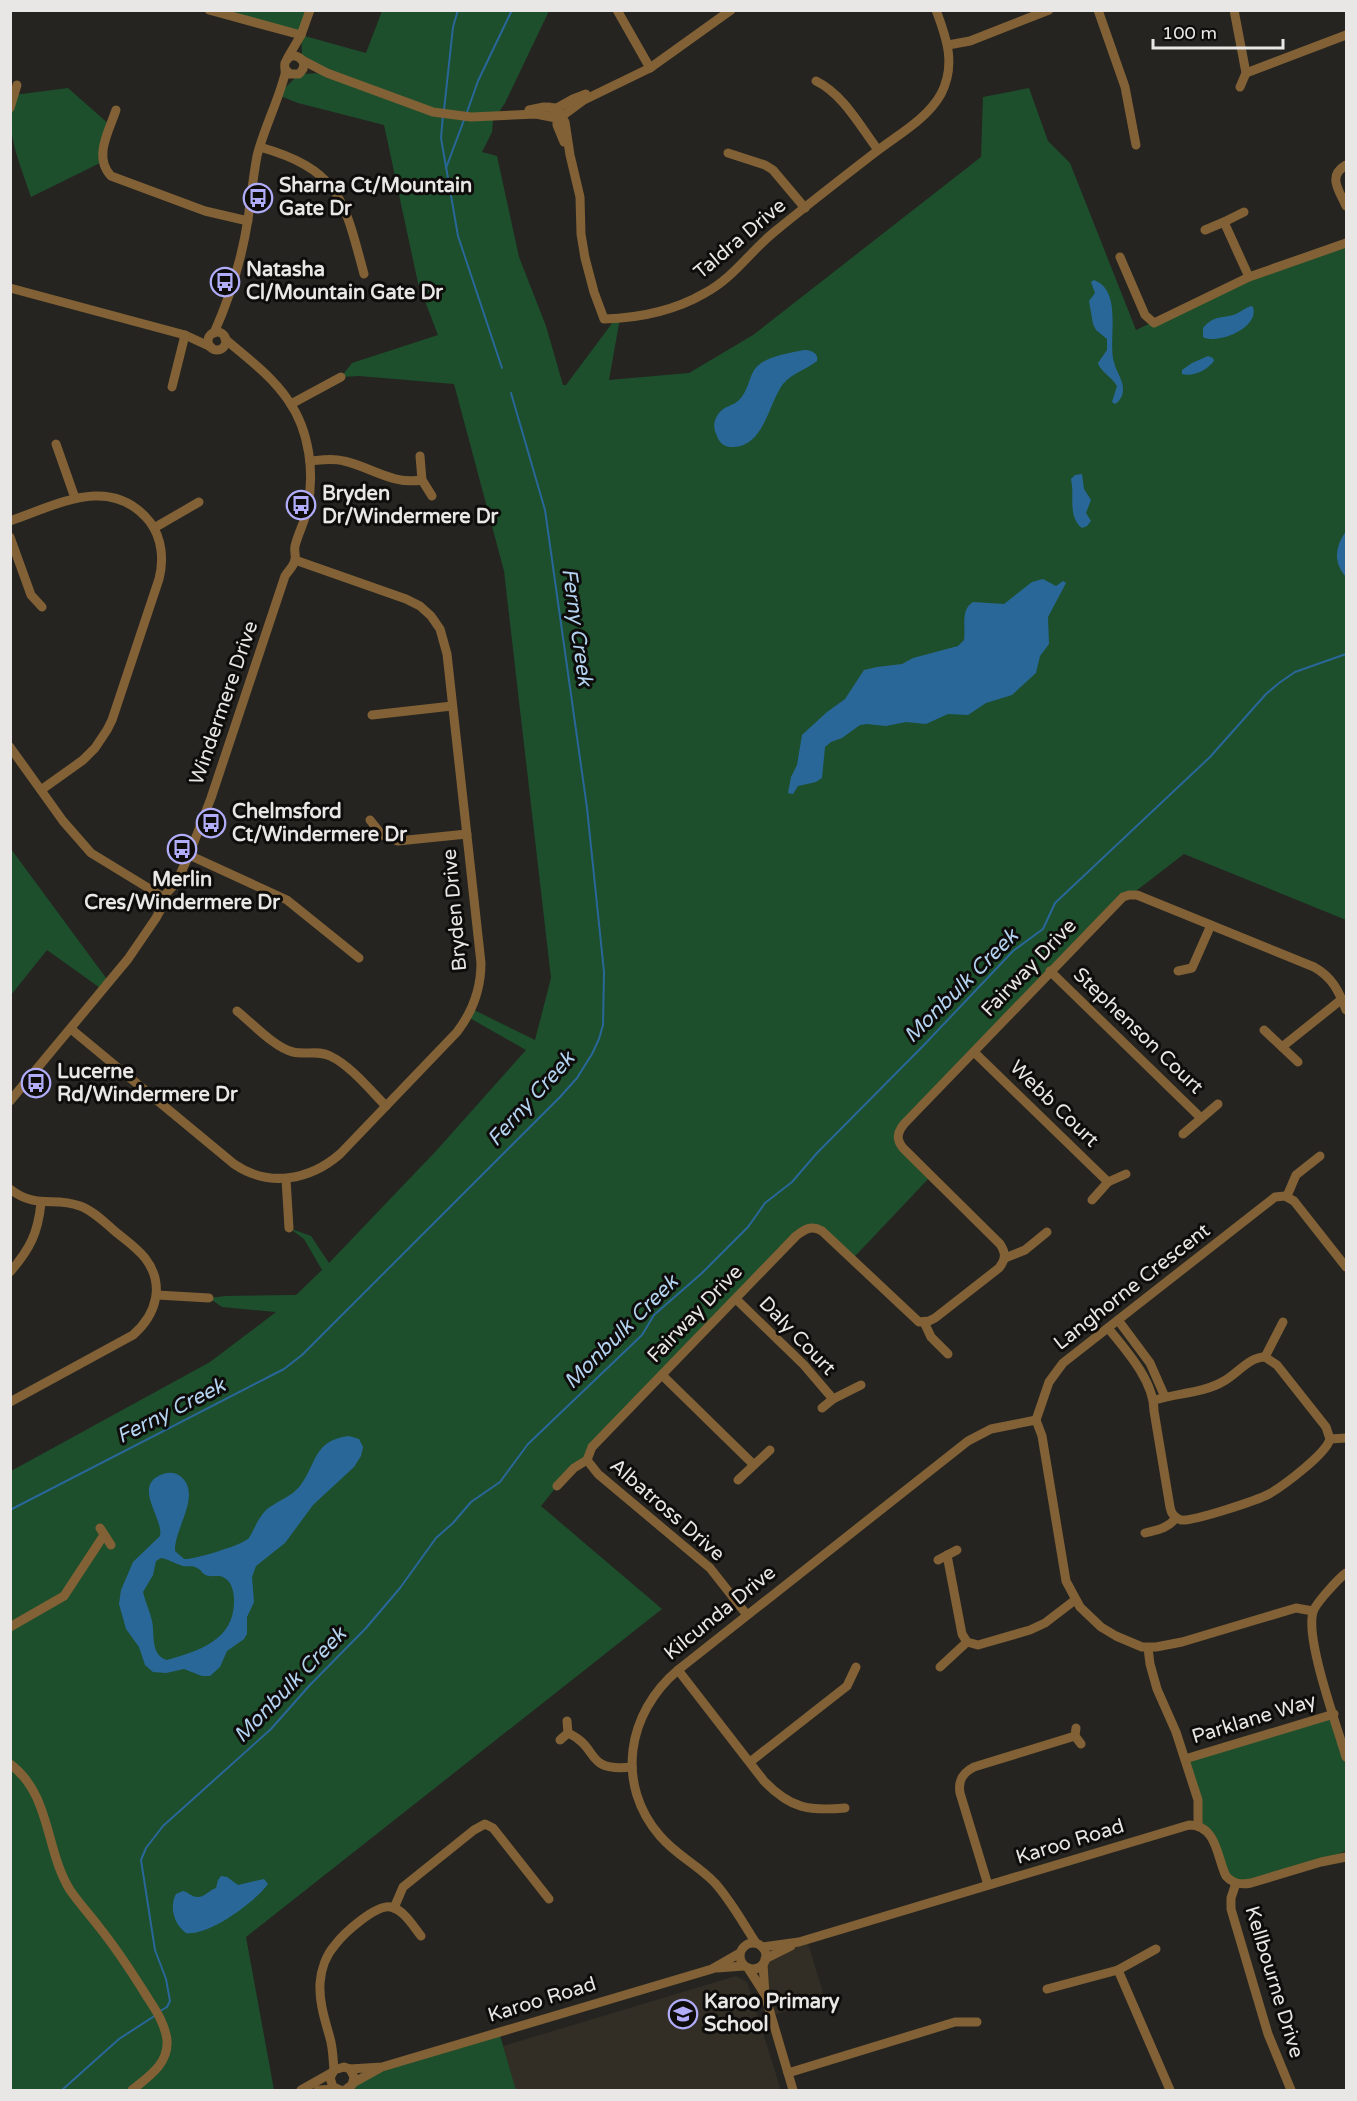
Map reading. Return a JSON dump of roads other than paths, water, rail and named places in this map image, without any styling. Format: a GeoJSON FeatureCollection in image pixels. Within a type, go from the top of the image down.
{"type":"FeatureCollection","features":[{"type":"Feature","properties":{"kind":"street"},"geometry":{"type":"LineString","coordinates":[[208,10],[301,35]]}},
{"type":"Feature","properties":{"kind":"street"},"geometry":{"type":"LineString","coordinates":[[225,309],[225,344],[214,348],[208,340],[225,309],[248,221],[260,147],[278,95],[285,63],[301,35],[310,10]]}},
{"type":"Feature","properties":{"kind":"street"},"geometry":{"type":"LineString","coordinates":[[617,10],[650,68]]}},
{"type":"Feature","properties":{"kind":"street"},"geometry":{"type":"LineString","coordinates":[[702,31],[721,10]]}},
{"type":"Feature","properties":{"kind":"street"},"geometry":{"type":"LineString","coordinates":[[288,57],[296,56],[327,73],[419,108],[449,115],[471,117],[512,114],[538,108],[558,115],[650,68],[731,10]]}},
{"type":"Feature","properties":{"kind":"street","name":"Taldra Drive"},"geometry":{"type":"LineString","coordinates":[[558,115],[580,197],[581,234],[585,258],[604,319],[654,313],[704,294],[730,276],[770,235],[932,107],[947,76],[949,49],[936,10]]}},
{"type":"Feature","properties":{"kind":"street"},"geometry":{"type":"LineString","coordinates":[[949,49],[1049,10]]}},
{"type":"Feature","properties":{"kind":"street"},"geometry":{"type":"LineString","coordinates":[[1098,10],[1125,87],[1136,145]]}},
{"type":"Feature","properties":{"kind":"street"},"geometry":{"type":"LineString","coordinates":[[1234,10],[1246,73],[1240,87]]}},
{"type":"Feature","properties":{"kind":"street"},"geometry":{"type":"LineString","coordinates":[[1246,73],[1347,34]]}},
{"type":"Feature","properties":{"kind":"street"},"geometry":{"type":"LineString","coordinates":[[278,95],[303,69],[301,35]]}},
{"type":"Feature","properties":{"kind":"street"},"geometry":{"type":"LineString","coordinates":[[285,69],[290,74],[327,73]]}},
{"type":"Feature","properties":{"kind":"street"},"geometry":{"type":"LineString","coordinates":[[816,81],[827,86],[838,97],[878,150]]}},
{"type":"Feature","properties":{"kind":"street"},"geometry":{"type":"LineString","coordinates":[[10,108],[17,85]]}},
{"type":"Feature","properties":{"kind":"street"},"geometry":{"type":"LineString","coordinates":[[116,110],[102,153],[104,166],[111,176],[205,211],[248,221]]}},
{"type":"Feature","properties":{"kind":"street"},"geometry":{"type":"LineString","coordinates":[[260,147],[302,162],[319,174],[333,189],[345,211],[364,274]]}},
{"type":"Feature","properties":{"kind":"street"},"geometry":{"type":"LineString","coordinates":[[728,153],[765,165],[773,170],[805,208]]}},
{"type":"Feature","properties":{"kind":"street"},"geometry":{"type":"LineString","coordinates":[[1347,165],[1335,176],[1336,184],[1347,206]]}},
{"type":"Feature","properties":{"kind":"street"},"geometry":{"type":"LineString","coordinates":[[1205,230],[1244,212]]}},
{"type":"Feature","properties":{"kind":"street"},"geometry":{"type":"LineString","coordinates":[[1224,222],[1249,278]]}},
{"type":"Feature","properties":{"kind":"street"},"geometry":{"type":"LineString","coordinates":[[1120,256],[1144,315],[1154,322],[1249,278],[1347,243]]}},
{"type":"Feature","properties":{"kind":"street","name":"Windermere Drive"},"geometry":{"type":"LineString","coordinates":[[10,288],[185,335],[214,348],[244,355]]}},
{"type":"Feature","properties":{"kind":"street"},"geometry":{"type":"LineString","coordinates":[[213,333],[220,333],[225,338]]}},
{"type":"Feature","properties":{"kind":"street","name":"Windermere Drive"},"geometry":{"type":"LineString","coordinates":[[185,335],[213,333]]}},
{"type":"Feature","properties":{"kind":"street"},"geometry":{"type":"LineString","coordinates":[[172,387],[185,335]]}},
{"type":"Feature","properties":{"kind":"street","name":"Windermere Drive"},"geometry":{"type":"LineString","coordinates":[[10,1101],[71,1029],[142,939],[156,918],[163,897],[176,883],[211,798],[285,576],[295,560],[296,544],[310,498],[310,461],[303,429],[291,404],[271,378],[225,338]]}},
{"type":"Feature","properties":{"kind":"street"},"geometry":{"type":"LineString","coordinates":[[291,404],[341,376]]}},
{"type":"Feature","properties":{"kind":"street"},"geometry":{"type":"LineString","coordinates":[[56,444],[75,498]]}},
{"type":"Feature","properties":{"kind":"street"},"geometry":{"type":"LineString","coordinates":[[420,456],[422,480],[432,496]]}},
{"type":"Feature","properties":{"kind":"street"},"geometry":{"type":"LineString","coordinates":[[310,461],[336,459],[393,480],[412,482],[422,480]]}},
{"type":"Feature","properties":{"kind":"street"},"geometry":{"type":"LineString","coordinates":[[10,521],[75,498],[97,495],[119,498],[136,508],[154,528],[161,555],[159,579],[112,720],[89,754],[41,790]]}},
{"type":"Feature","properties":{"kind":"street"},"geometry":{"type":"LineString","coordinates":[[154,528],[199,502]]}},
{"type":"Feature","properties":{"kind":"street"},"geometry":{"type":"LineString","coordinates":[[10,537],[31,595],[42,607]]}},
{"type":"Feature","properties":{"kind":"street","name":"Bryden Drive"},"geometry":{"type":"LineString","coordinates":[[71,1029],[234,1164],[256,1175],[286,1179],[311,1173],[333,1160],[458,1032],[470,1013],[477,995],[481,963],[445,642],[440,629],[426,611],[406,599],[295,560]]}},
{"type":"Feature","properties":{"kind":"street"},"geometry":{"type":"LineString","coordinates":[[372,715],[452,706]]}},
{"type":"Feature","properties":{"kind":"street"},"geometry":{"type":"LineString","coordinates":[[10,747],[63,821],[91,853],[163,897]]}},
{"type":"Feature","properties":{"kind":"street"},"geometry":{"type":"LineString","coordinates":[[370,820],[382,835],[398,841],[467,834]]}},
{"type":"Feature","properties":{"kind":"street"},"geometry":{"type":"LineString","coordinates":[[189,855],[287,900],[359,958]]}},
{"type":"Feature","properties":{"kind":"street","name":"Fairway Drive"},"geometry":{"type":"LineString","coordinates":[[1005,1258],[1004,1249],[1000,1244],[903,1148],[898,1138],[904,1124],[1126,895],[1137,895],[1322,971],[1335,984],[1347,1010]]}},
{"type":"Feature","properties":{"kind":"street"},"geometry":{"type":"LineString","coordinates":[[1178,971],[1195,972],[1211,925]]}},
{"type":"Feature","properties":{"kind":"street","name":"Stephenson Court"},"geometry":{"type":"LineString","coordinates":[[1050,971],[1201,1118]]}},
{"type":"Feature","properties":{"kind":"street"},"geometry":{"type":"LineString","coordinates":[[1282,1047],[1342,999]]}},
{"type":"Feature","properties":{"kind":"street"},"geometry":{"type":"LineString","coordinates":[[237,1011],[286,1050],[332,1056],[386,1106]]}},
{"type":"Feature","properties":{"kind":"street"},"geometry":{"type":"LineString","coordinates":[[1264,1030],[1298,1062]]}},
{"type":"Feature","properties":{"kind":"street","name":"Webb Court"},"geometry":{"type":"LineString","coordinates":[[974,1052],[1108,1182]]}},
{"type":"Feature","properties":{"kind":"street","name":"Stephenson Court"},"geometry":{"type":"LineString","coordinates":[[1183,1134],[1218,1104]]}},
{"type":"Feature","properties":{"kind":"street"},"geometry":{"type":"LineString","coordinates":[[1320,1156],[1296,1175],[1287,1196],[1294,1201],[1347,1268]]}},
{"type":"Feature","properties":{"kind":"street"},"geometry":{"type":"LineString","coordinates":[[1092,1200],[1108,1182],[1126,1173]]}},
{"type":"Feature","properties":{"kind":"street"},"geometry":{"type":"LineString","coordinates":[[286,1179],[289,1228]]}},
{"type":"Feature","properties":{"kind":"street"},"geometry":{"type":"LineString","coordinates":[[10,1189],[25,1199],[41,1203],[70,1203],[83,1207],[95,1215],[144,1257],[154,1274],[157,1294],[146,1322],[133,1335],[10,1402]]}},
{"type":"Feature","properties":{"kind":"street","name":"Langhorne Crescent"},"geometry":{"type":"LineString","coordinates":[[1036,1420],[1053,1375],[1068,1359],[1272,1198],[1287,1196]]}},
{"type":"Feature","properties":{"kind":"street"},"geometry":{"type":"LineString","coordinates":[[10,1272],[33,1241],[38,1227],[41,1203]]}},
{"type":"Feature","properties":{"kind":"street","name":"Fairway Drive"},"geometry":{"type":"LineString","coordinates":[[557,1486],[574,1468],[587,1460],[592,1447],[796,1236],[806,1229],[814,1228],[822,1231],[914,1319],[924,1322],[931,1337],[948,1354]]}},
{"type":"Feature","properties":{"kind":"street"},"geometry":{"type":"LineString","coordinates":[[924,1322],[935,1318],[999,1268],[1005,1258],[1025,1250],[1047,1232]]}},
{"type":"Feature","properties":{"kind":"street"},"geometry":{"type":"LineString","coordinates":[[157,1294],[209,1299]]}},
{"type":"Feature","properties":{"kind":"street","name":"Daly Court"},"geometry":{"type":"LineString","coordinates":[[736,1299],[804,1365],[833,1399]]}},
{"type":"Feature","properties":{"kind":"street"},"geometry":{"type":"LineString","coordinates":[[1118,1320],[1150,1363],[1160,1398],[1155,1411],[1170,1507],[1176,1518],[1194,1519],[1268,1495],[1322,1454],[1330,1440],[1326,1427],[1277,1365],[1265,1357],[1253,1360],[1226,1380],[1212,1386],[1160,1398]]}},
{"type":"Feature","properties":{"kind":"street"},"geometry":{"type":"LineString","coordinates":[[1265,1357],[1283,1322]]}},
{"type":"Feature","properties":{"kind":"street"},"geometry":{"type":"LineString","coordinates":[[1108,1328],[1136,1362],[1160,1398]]}},
{"type":"Feature","properties":{"kind":"street"},"geometry":{"type":"LineString","coordinates":[[662,1375],[753,1464]]}},
{"type":"Feature","properties":{"kind":"street","name":"Daly Court"},"geometry":{"type":"LineString","coordinates":[[822,1408],[833,1399],[861,1385]]}},
{"type":"Feature","properties":{"kind":"street"},"geometry":{"type":"LineString","coordinates":[[1036,1420],[1042,1436],[1064,1570],[1075,1600],[1101,1627],[1116,1636],[1148,1648],[1182,1642],[1296,1608],[1313,1611]]}},
{"type":"Feature","properties":{"kind":"street","name":"Kilcunda Drive"},"geometry":{"type":"LineString","coordinates":[[759,1945],[715,1883],[668,1844],[653,1827],[638,1799],[632,1767],[634,1740],[641,1718],[659,1688],[678,1670],[976,1435],[991,1429],[1036,1420]]}},
{"type":"Feature","properties":{"kind":"street"},"geometry":{"type":"LineString","coordinates":[[1330,1440],[1347,1438]]}},
{"type":"Feature","properties":{"kind":"street"},"geometry":{"type":"LineString","coordinates":[[738,1480],[770,1450]]}},
{"type":"Feature","properties":{"kind":"street","name":"Albatross Drive"},"geometry":{"type":"LineString","coordinates":[[587,1460],[598,1474],[710,1568],[747,1615]]}},
{"type":"Feature","properties":{"kind":"street"},"geometry":{"type":"LineString","coordinates":[[1145,1533],[1162,1529],[1176,1518]]}},
{"type":"Feature","properties":{"kind":"street"},"geometry":{"type":"LineString","coordinates":[[10,1627],[64,1596],[102,1532],[111,1545]]}},
{"type":"Feature","properties":{"kind":"street"},"geometry":{"type":"LineString","coordinates":[[957,1550],[942,1558],[962,1634],[967,1642],[984,1644],[1036,1628],[1075,1600]]}},
{"type":"Feature","properties":{"kind":"street"},"geometry":{"type":"LineString","coordinates":[[1347,1573],[1331,1587],[1313,1611],[1314,1649],[1347,1757]]}},
{"type":"Feature","properties":{"kind":"street"},"geometry":{"type":"LineString","coordinates":[[940,1667],[967,1642]]}},
{"type":"Feature","properties":{"kind":"street"},"geometry":{"type":"LineString","coordinates":[[1148,1648],[1157,1689],[1185,1759],[1199,1805],[1198,1826],[1212,1838],[1226,1876],[1236,1883],[1251,1883],[1321,1862],[1347,1857]]}},
{"type":"Feature","properties":{"kind":"street"},"geometry":{"type":"LineString","coordinates":[[750,1762],[847,1686],[856,1667]]}},
{"type":"Feature","properties":{"kind":"street"},"geometry":{"type":"LineString","coordinates":[[678,1670],[770,1787],[789,1801],[811,1809],[845,1808]]}},
{"type":"Feature","properties":{"kind":"street","name":"Parklane Way"},"geometry":{"type":"LineString","coordinates":[[1185,1759],[1334,1714]]}},
{"type":"Feature","properties":{"kind":"street"},"geometry":{"type":"LineString","coordinates":[[567,1721],[568,1733]]}},
{"type":"Feature","properties":{"kind":"street"},"geometry":{"type":"LineString","coordinates":[[568,1733],[578,1739],[604,1767],[616,1769],[632,1767]]}},
{"type":"Feature","properties":{"kind":"street"},"geometry":{"type":"LineString","coordinates":[[560,1740],[568,1733]]}},
{"type":"Feature","properties":{"kind":"street"},"geometry":{"type":"LineString","coordinates":[[988,1886],[960,1793],[964,1773],[974,1767],[1077,1736]]}},
{"type":"Feature","properties":{"kind":"street"},"geometry":{"type":"LineString","coordinates":[[10,1764],[22,1774],[37,1796],[65,1882],[117,1951],[163,2024],[167,2043],[164,2059],[158,2068],[132,2091]]}},
{"type":"Feature","properties":{"kind":"street"},"geometry":{"type":"LineString","coordinates":[[394,1908],[403,1887],[474,1830],[485,1824],[493,1828],[549,1899]]}},
{"type":"Feature","properties":{"kind":"street","name":"Karoo Road"},"geometry":{"type":"LineString","coordinates":[[759,1945],[799,1942],[1183,1827],[1198,1826]]}},
{"type":"Feature","properties":{"kind":"street"},"geometry":{"type":"LineString","coordinates":[[1321,1862],[1347,1850]]}},
{"type":"Feature","properties":{"kind":"street","name":"Kellbourne Drive"},"geometry":{"type":"LineString","coordinates":[[1236,1883],[1231,1898],[1231,1909],[1265,2026],[1291,2091]]}},
{"type":"Feature","properties":{"kind":"street"},"geometry":{"type":"LineString","coordinates":[[331,2041],[354,2074],[344,2089],[331,2081],[333,2071],[331,2041],[320,1996],[320,1979],[325,1962],[334,1945],[358,1923],[380,1908],[394,1908],[404,1915],[421,1936]]}},
{"type":"Feature","properties":{"kind":"street","name":"Kilcunda Drive"},"geometry":{"type":"LineString","coordinates":[[740,1919],[743,1935],[741,1950]]}},
{"type":"Feature","properties":{"kind":"street","name":"Karoo Road"},"geometry":{"type":"LineString","coordinates":[[764,1962],[799,1942]]}},
{"type":"Feature","properties":{"kind":"street"},"geometry":{"type":"LineString","coordinates":[[765,1995],[740,1960],[741,1950],[749,1943],[759,1945],[766,1954],[764,1962],[765,1995],[793,2091]]}},
{"type":"Feature","properties":{"kind":"street"},"geometry":{"type":"LineString","coordinates":[[1047,1989],[1118,1970],[1156,1949]]}},
{"type":"Feature","properties":{"kind":"street","name":"Karoo Road"},"geometry":{"type":"LineString","coordinates":[[712,1969],[741,1950]]}},
{"type":"Feature","properties":{"kind":"street"},"geometry":{"type":"LineString","coordinates":[[746,1967],[756,1969],[764,1962]]}},
{"type":"Feature","properties":{"kind":"street","name":"Karoo Road"},"geometry":{"type":"LineString","coordinates":[[349,2069],[382,2067],[712,1969],[746,1967]]}},
{"type":"Feature","properties":{"kind":"street"},"geometry":{"type":"LineString","coordinates":[[1118,1970],[1170,2091]]}},
{"type":"Feature","properties":{"kind":"street"},"geometry":{"type":"LineString","coordinates":[[788,2073],[955,2022],[977,2022]]}},
{"type":"Feature","properties":{"kind":"street"},"geometry":{"type":"LineString","coordinates":[[301,2091],[340,2067],[349,2069]]}},
{"type":"Feature","properties":{"kind":"street","name":"Karoo Road"},"geometry":{"type":"LineString","coordinates":[[318,2091],[344,2089],[382,2067]]}},
{"type":"Feature","properties":{"kind":"water"},"geometry":{"type":"Polygon","coordinates":[[[1094,280],[1109,294],[1111,304],[1113,352],[1123,389],[1121,398],[1115,404],[1112,402],[1117,386],[1098,363],[1107,350],[1107,339],[1096,330],[1093,324],[1089,301],[1095,293],[1091,282],[1094,280]]]}},
{"type":"Feature","properties":{"kind":"water"},"geometry":{"type":"Polygon","coordinates":[[[1251,306],[1253,315],[1244,328],[1218,339],[1203,337],[1203,328],[1211,321],[1236,314],[1251,306]]]}},
{"type":"Feature","properties":{"kind":"water"},"geometry":{"type":"Polygon","coordinates":[[[804,350],[814,353],[817,361],[783,384],[758,433],[751,441],[741,446],[725,446],[718,438],[714,422],[722,410],[737,402],[742,396],[756,368],[761,363],[775,357],[804,350]]]}},
{"type":"Feature","properties":{"kind":"water"},"geometry":{"type":"Polygon","coordinates":[[[1208,356],[1214,361],[1208,367],[1196,374],[1182,374],[1182,370],[1192,363],[1208,356]]]}},
{"type":"Feature","properties":{"kind":"water"},"geometry":{"type":"Polygon","coordinates":[[[1082,474],[1084,489],[1091,500],[1086,513],[1091,521],[1082,528],[1077,523],[1073,512],[1071,479],[1075,475],[1082,474]]]}},
{"type":"Feature","properties":{"kind":"water"},"geometry":{"type":"Polygon","coordinates":[[[1346,531],[1346,577],[1339,566],[1337,554],[1346,531]]]}},
{"type":"Feature","properties":{"kind":"water"},"geometry":{"type":"Polygon","coordinates":[[[1043,579],[1056,586],[1063,581],[1066,583],[1048,617],[1049,644],[1040,656],[1036,673],[1012,695],[986,703],[968,715],[948,714],[926,724],[906,722],[886,726],[860,725],[825,747],[822,778],[816,782],[798,786],[793,794],[788,793],[791,777],[797,765],[802,735],[845,699],[864,670],[902,664],[913,658],[958,646],[964,640],[964,619],[969,605],[973,602],[1004,604],[1032,582],[1043,579]]]}},
{"type":"Feature","properties":{"kind":"water"},"geometry":{"type":"Polygon","coordinates":[[[349,1436],[359,1439],[363,1447],[361,1456],[354,1467],[313,1505],[285,1543],[256,1566],[252,1577],[254,1602],[247,1617],[247,1634],[244,1639],[227,1651],[220,1667],[210,1676],[202,1676],[184,1669],[166,1673],[153,1672],[145,1665],[139,1647],[126,1629],[119,1604],[121,1590],[133,1562],[160,1536],[158,1520],[149,1494],[154,1479],[163,1474],[172,1473],[180,1476],[186,1483],[189,1492],[188,1502],[175,1551],[184,1559],[197,1557],[228,1548],[249,1538],[263,1513],[300,1486],[317,1454],[329,1442],[349,1436]],[[164,1559],[156,1561],[153,1575],[143,1592],[152,1621],[154,1644],[158,1654],[167,1660],[203,1648],[222,1634],[233,1614],[234,1600],[231,1586],[223,1577],[207,1575],[195,1567],[183,1566],[164,1559]]]}},
{"type":"Feature","properties":{"kind":"water"},"geometry":{"type":"Polygon","coordinates":[[[221,1876],[227,1877],[238,1885],[264,1879],[268,1884],[253,1900],[219,1924],[186,1933],[178,1925],[174,1915],[173,1904],[176,1894],[183,1891],[200,1897],[216,1888],[221,1876]]]}},
{"type":"Feature","properties":{"kind":"waterway"},"geometry":{"type":"LineString","coordinates":[[444,110],[453,27],[458,10]]}},
{"type":"Feature","properties":{"kind":"waterway"},"geometry":{"type":"LineString","coordinates":[[466,115],[478,81],[512,10]]}},
{"type":"Feature","properties":{"kind":"waterway","name":"Ferny Creek"},"geometry":{"type":"LineString","coordinates":[[443,115],[441,138],[458,236],[502,368]]}},
{"type":"Feature","properties":{"kind":"waterway","name":"Ferny Creek"},"geometry":{"type":"LineString","coordinates":[[446,168],[464,120]]}},
{"type":"Feature","properties":{"kind":"waterway","name":"Ferny Creek"},"geometry":{"type":"LineString","coordinates":[[10,1510],[284,1369],[302,1355],[560,1097],[577,1078],[599,1039],[603,1025],[604,972],[587,808],[545,510],[511,393]]}},
{"type":"Feature","properties":{"kind":"waterway","name":"Monbulk Creek"},"geometry":{"type":"LineString","coordinates":[[160,2011],[167,2007],[170,2001],[166,1979],[155,1950],[141,1860],[146,1848],[163,1826],[271,1729],[366,1628],[400,1588],[436,1538],[471,1502],[500,1482],[528,1444],[642,1335],[654,1315],[702,1273],[748,1227],[765,1203],[792,1182],[817,1153],[1013,951],[1043,929],[1055,903],[1210,757],[1266,694],[1295,672],[1346,654]]}},
{"type":"Feature","properties":{"kind":"waterway","name":"Monbulk Creek"},"geometry":{"type":"LineString","coordinates":[[62,2090],[119,2039],[156,2015]]}},
{"type":"Feature","properties":{"kind":"place","name":"Sharna Ct/Mountain Gate Dr"},"geometry":{"type":"Point","coordinates":[258,198]}},
{"type":"Feature","properties":{"kind":"place","name":"Natasha Cl/Mountain Gate Dr"},"geometry":{"type":"Point","coordinates":[225,282]}},
{"type":"Feature","properties":{"kind":"place","name":"Bryden Dr/Windermere Dr"},"geometry":{"type":"Point","coordinates":[301,505]}},
{"type":"Feature","properties":{"kind":"place","name":"Chelmsford Ct/Windermere Dr"},"geometry":{"type":"Point","coordinates":[211,823]}},
{"type":"Feature","properties":{"kind":"place","name":"Merlin Cres/Windermere Dr"},"geometry":{"type":"Point","coordinates":[182,849]}},
{"type":"Feature","properties":{"kind":"place","name":"Lucerne Rd/Windermere Dr"},"geometry":{"type":"Point","coordinates":[36,1083]}},
{"type":"Feature","properties":{"kind":"place","name":"Karoo Primary School"},"geometry":{"type":"Point","coordinates":[683,2014]}}]}
